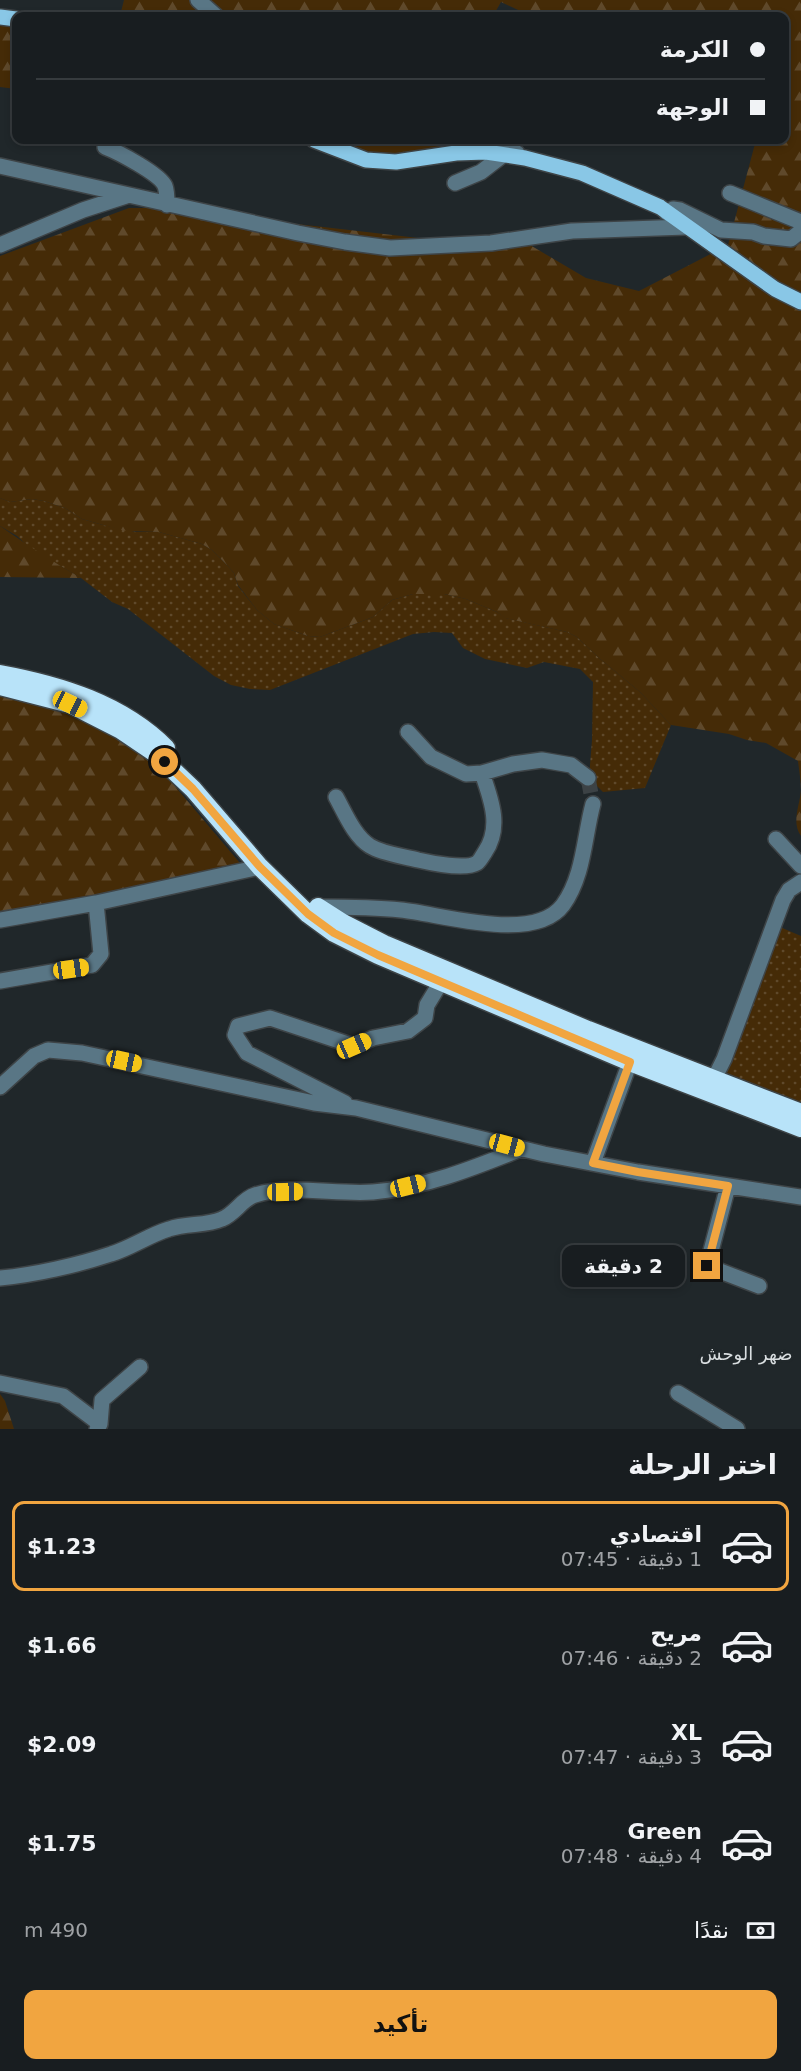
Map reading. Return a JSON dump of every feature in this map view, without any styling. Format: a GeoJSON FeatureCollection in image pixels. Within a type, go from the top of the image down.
{"type":"FeatureCollection","features":[{"type":"Feature","properties":{"kind":"highway"},"geometry":{"type":"LineString","coordinates":[[0,674],[58,688],[116,711],[158,740],[183,765],[242,834],[296,889],[343,923],[395,948],[588,1030],[801,1113]]}},
{"type":"Feature","properties":{"kind":"highway"},"geometry":{"type":"LineString","coordinates":[[0,686],[70,704],[139,741],[175,770],[260,867],[308,914],[334,933],[378,955],[630,1062],[801,1128]]}},
{"type":"Feature","properties":{"kind":"main road"},"geometry":{"type":"LineString","coordinates":[[324,144],[366,160],[396,162],[456,153],[486,152],[525,158],[582,173],[632,194],[667,213],[775,289],[801,302]]}},
{"type":"Feature","properties":{"kind":"street"},"geometry":{"type":"LineString","coordinates":[[198,0],[212,12]]}},
{"type":"Feature","properties":{"kind":"street"},"geometry":{"type":"LineString","coordinates":[[498,144],[525,158]]}},
{"type":"Feature","properties":{"kind":"street"},"geometry":{"type":"LineString","coordinates":[[105,147],[131,158],[160,179],[165,186],[167,205]]}},
{"type":"Feature","properties":{"kind":"street"},"geometry":{"type":"LineString","coordinates":[[455,183],[481,172],[503,154]]}},
{"type":"Feature","properties":{"kind":"street"},"geometry":{"type":"LineString","coordinates":[[0,166],[82,183],[167,205],[345,242],[390,248],[491,243],[573,231],[686,227]]}},
{"type":"Feature","properties":{"kind":"street"},"geometry":{"type":"LineString","coordinates":[[730,193],[801,222]]}},
{"type":"Feature","properties":{"kind":"street"},"geometry":{"type":"LineString","coordinates":[[0,245],[126,195]]}},
{"type":"Feature","properties":{"kind":"street"},"geometry":{"type":"LineString","coordinates":[[667,213],[673,209],[680,210],[721,230],[753,232],[764,236],[791,239],[801,231]]}},
{"type":"Feature","properties":{"kind":"street"},"geometry":{"type":"LineString","coordinates":[[408,732],[431,757],[466,774],[482,773],[513,764],[542,760],[571,765],[588,778]]}},
{"type":"Feature","properties":{"kind":"street"},"geometry":{"type":"LineString","coordinates":[[336,797],[359,836],[369,846],[429,862],[466,866],[478,863],[494,833],[495,818],[492,799],[482,773]]}},
{"type":"Feature","properties":{"kind":"street"},"geometry":{"type":"LineString","coordinates":[[318,907],[399,910],[483,924],[530,924],[550,915],[562,906],[571,891],[583,857],[587,824],[593,804]]}},
{"type":"Feature","properties":{"kind":"street"},"geometry":{"type":"LineString","coordinates":[[776,839],[801,866]]}},
{"type":"Feature","properties":{"kind":"street"},"geometry":{"type":"LineString","coordinates":[[0,920],[96,903],[260,867]]}},
{"type":"Feature","properties":{"kind":"street"},"geometry":{"type":"LineString","coordinates":[[714,1079],[724,1059],[783,900],[789,890],[801,882]]}},
{"type":"Feature","properties":{"kind":"street"},"geometry":{"type":"LineString","coordinates":[[0,981],[92,965],[101,954],[96,903]]}},
{"type":"Feature","properties":{"kind":"street"},"geometry":{"type":"LineString","coordinates":[[356,1108],[247,1053],[235,1035],[238,1026],[270,1018],[354,1046],[373,1038],[408,1031],[425,1018],[427,1005],[441,982]]}},
{"type":"Feature","properties":{"kind":"street"},"geometry":{"type":"LineString","coordinates":[[0,1087],[34,1056],[48,1050],[64,1051],[188,1074],[314,1103],[356,1108],[521,1149],[638,1172],[801,1197]]}},
{"type":"Feature","properties":{"kind":"street"},"geometry":{"type":"LineString","coordinates":[[593,1163],[630,1062]]}},
{"type":"Feature","properties":{"kind":"street"},"geometry":{"type":"LineString","coordinates":[[0,1278],[85,1262],[113,1254],[168,1229],[214,1222],[226,1217],[254,1195],[285,1192],[373,1192],[435,1180],[521,1149]]}},
{"type":"Feature","properties":{"kind":"street"},"geometry":{"type":"LineString","coordinates":[[728,1186],[707,1266],[759,1286]]}},
{"type":"Feature","properties":{"kind":"street"},"geometry":{"type":"LineString","coordinates":[[99,1427],[102,1400],[140,1367]]}},
{"type":"Feature","properties":{"kind":"street"},"geometry":{"type":"LineString","coordinates":[[0,1383],[63,1396],[99,1427]]}},
{"type":"Feature","properties":{"kind":"street"},"geometry":{"type":"LineString","coordinates":[[678,1393],[737,1429]]}},
{"type":"Feature","properties":{"kind":"green space"},"geometry":{"type":"Polygon","coordinates":[[[124,0],[801,0],[801,790],[798,761],[766,743],[729,734],[671,725],[640,692],[577,637],[567,632],[505,618],[497,612],[466,599],[444,594],[413,594],[392,600],[373,617],[320,637],[308,636],[274,624],[257,610],[238,585],[234,573],[212,550],[202,544],[159,532],[126,531],[103,525],[82,519],[65,508],[44,501],[32,499],[10,502],[0,498],[0,256],[129,208],[170,208],[453,242],[513,235],[586,278],[639,291],[728,245],[755,144],[789,144],[789,12],[522,12],[501,2],[495,12],[121,12],[124,0]]]}},
{"type":"Feature","properties":{"kind":"green space"},"geometry":{"type":"Polygon","coordinates":[[[0,13],[12,14],[12,88],[0,87],[0,13]]]}},
{"type":"Feature","properties":{"kind":"green space"},"geometry":{"type":"Polygon","coordinates":[[[315,144],[463,144],[461,162],[356,157],[315,144]]]}},
{"type":"Feature","properties":{"kind":"green space"},"geometry":{"type":"Polygon","coordinates":[[[0,498],[10,502],[32,499],[44,501],[65,508],[82,519],[103,525],[136,532],[159,532],[202,544],[212,550],[234,573],[238,586],[257,610],[274,624],[308,636],[320,637],[373,617],[392,600],[413,594],[444,594],[466,599],[506,618],[567,632],[577,637],[640,692],[671,725],[645,788],[603,792],[589,778],[593,682],[580,669],[544,662],[527,668],[485,659],[463,648],[452,633],[434,632],[413,634],[270,690],[231,685],[214,676],[128,609],[112,602],[81,578],[31,549],[17,536],[0,526],[0,498]]]}},
{"type":"Feature","properties":{"kind":"green space"},"geometry":{"type":"Polygon","coordinates":[[[0,526],[40,553],[81,578],[0,577],[0,526]]]}},
{"type":"Feature","properties":{"kind":"green space"},"geometry":{"type":"Polygon","coordinates":[[[0,674],[113,713],[245,869],[0,919],[0,674]]]}},
{"type":"Feature","properties":{"kind":"green space"},"geometry":{"type":"Polygon","coordinates":[[[801,790],[801,836],[796,819],[801,790]]]}},
{"type":"Feature","properties":{"kind":"green space"},"geometry":{"type":"Polygon","coordinates":[[[780,927],[801,936],[801,1108],[723,1078],[780,927]]]}},
{"type":"Feature","properties":{"kind":"green space"},"geometry":{"type":"Polygon","coordinates":[[[0,1394],[5,1401],[14,1429],[0,1429],[0,1394]]]}},
{"type":"Feature","properties":{"kind":"tunnel"},"geometry":{"type":"LineString","coordinates":[[588,778],[593,804]]}},
{"type":"Feature","properties":{"kind":"district","name":"ضهر الوحش"},"geometry":{"type":"Point","coordinates":[746,1354]}},
{"type":"Feature","properties":{"kind":"route"},"geometry":{"type":"LineString","coordinates":[[165,762],[193,789],[260,867],[308,914],[334,933],[378,955],[630,1062],[593,1163],[728,1186],[707,1266]]}}]}
